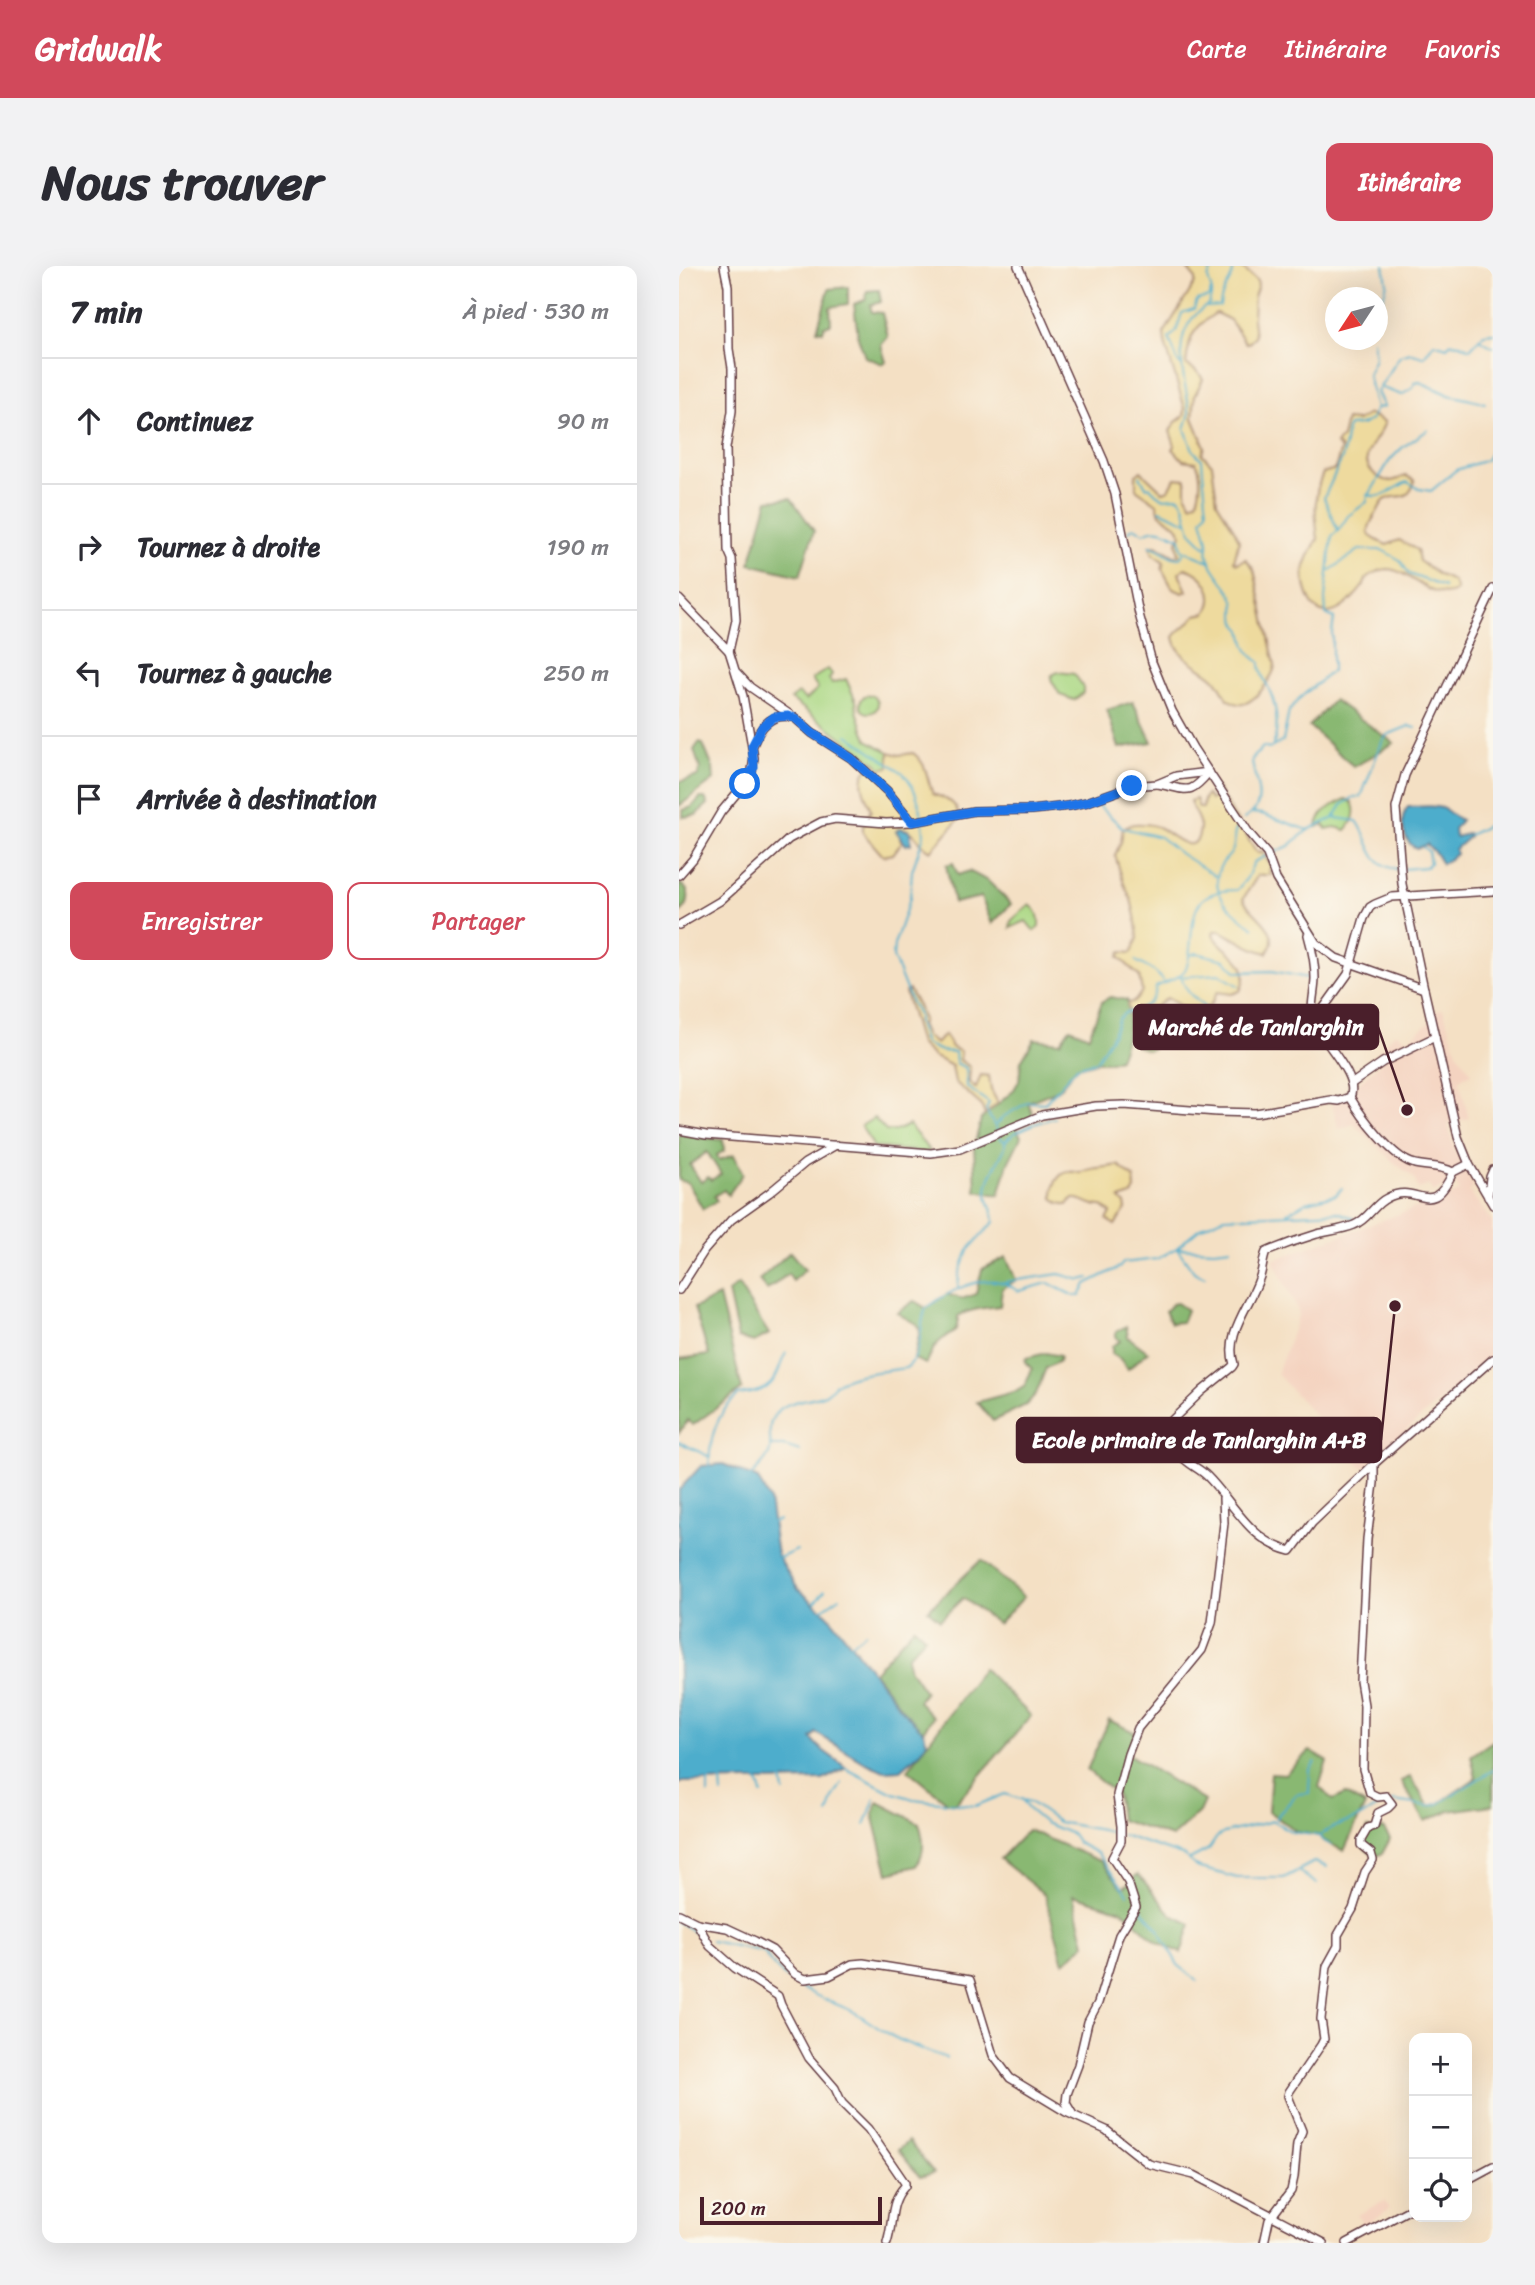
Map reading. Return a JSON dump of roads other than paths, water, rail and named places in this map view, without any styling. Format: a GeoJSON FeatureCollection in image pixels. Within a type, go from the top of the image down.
{"type":"FeatureCollection","features":[{"type":"Feature","properties":{"kind":"street"},"geometry":{"type":"LineString","coordinates":[[724,266],[728,286],[732,368],[732,411],[726,448],[728,550],[732,559],[736,620],[729,652]]}},
{"type":"Feature","properties":{"kind":"street"},"geometry":{"type":"LineString","coordinates":[[1017,266],[1104,461],[1115,495],[1139,614],[1152,662],[1172,711],[1249,834],[1267,854],[1276,878],[1306,929],[1323,950],[1351,964],[1424,989]]}},
{"type":"Feature","properties":{"kind":"street"},"geometry":{"type":"LineString","coordinates":[[1493,589],[1430,719],[1398,796],[1396,829],[1405,897],[1458,1137],[1469,1164],[1493,1205]]}},
{"type":"Feature","properties":{"kind":"street"},"geometry":{"type":"LineString","coordinates":[[679,599],[729,652],[743,696],[754,758],[751,776],[721,812],[703,838],[693,859],[679,875]]}},
{"type":"Feature","properties":{"kind":"street"},"geometry":{"type":"LineString","coordinates":[[736,673],[750,687],[812,733],[851,758],[887,791],[912,822]]}},
{"type":"Feature","properties":{"kind":"street"},"geometry":{"type":"LineString","coordinates":[[752,746],[766,722],[782,716],[795,718]]}},
{"type":"Feature","properties":{"kind":"street"},"geometry":{"type":"LineString","coordinates":[[1157,784],[1176,776],[1209,772]]}},
{"type":"Feature","properties":{"kind":"street"},"geometry":{"type":"LineString","coordinates":[[679,925],[720,901],[789,839],[821,822],[912,822],[974,811],[1069,806],[1132,786],[1157,784],[1190,790],[1196,788],[1209,772]]}},
{"type":"Feature","properties":{"kind":"street"},"geometry":{"type":"LineString","coordinates":[[1314,1021],[1348,974],[1370,907],[1392,897],[1493,891]]}},
{"type":"Feature","properties":{"kind":"street"},"geometry":{"type":"LineString","coordinates":[[1306,929],[1313,953],[1315,976],[1311,1001],[1314,1021],[1351,1084],[1350,1097]]}},
{"type":"Feature","properties":{"kind":"street"},"geometry":{"type":"LineString","coordinates":[[1351,1084],[1383,1062],[1435,1037]]}},
{"type":"Feature","properties":{"kind":"street"},"geometry":{"type":"LineString","coordinates":[[679,1130],[706,1135],[931,1153],[960,1149],[1042,1115],[1096,1106],[1124,1105],[1256,1113],[1350,1097]]}},
{"type":"Feature","properties":{"kind":"street"},"geometry":{"type":"LineString","coordinates":[[1350,1097],[1372,1131],[1409,1162],[1438,1166],[1453,1172]]}},
{"type":"Feature","properties":{"kind":"street"},"geometry":{"type":"LineString","coordinates":[[679,1290],[704,1251],[731,1220],[780,1185],[804,1163],[836,1144]]}},
{"type":"Feature","properties":{"kind":"street"},"geometry":{"type":"LineString","coordinates":[[1469,1164],[1453,1172],[1445,1189],[1436,1196],[1388,1196],[1354,1225],[1286,1244],[1264,1255],[1260,1279],[1238,1324],[1230,1349],[1234,1363],[1171,1421],[1174,1444],[1190,1466],[1204,1473],[1220,1490],[1247,1526],[1261,1537],[1291,1551],[1312,1523],[1374,1464],[1493,1359]]}},
{"type":"Feature","properties":{"kind":"street"},"geometry":{"type":"LineString","coordinates":[[1487,1197],[1493,1170]]}},
{"type":"Feature","properties":{"kind":"street"},"geometry":{"type":"LineString","coordinates":[[1264,2243],[1272,2214],[1291,2191],[1294,2177],[1301,2131],[1288,2096],[1289,2092],[1324,2039],[1321,2021],[1327,1966],[1338,1946],[1338,1935],[1353,1909],[1365,1872],[1373,1860],[1371,1853],[1361,1845],[1361,1839],[1368,1828],[1374,1826],[1378,1813],[1392,1804],[1386,1796],[1378,1797],[1370,1793],[1363,1769],[1364,1705],[1360,1681],[1367,1539],[1374,1464]]}},
{"type":"Feature","properties":{"kind":"street"},"geometry":{"type":"LineString","coordinates":[[1075,2116],[1069,2110],[1066,2094],[1078,2065],[1088,2022],[1098,2003],[1119,1935],[1136,1907],[1128,1882],[1112,1858],[1121,1841],[1117,1795],[1128,1754],[1145,1717],[1202,1650],[1208,1639],[1224,1524],[1225,1507],[1220,1490]]}},
{"type":"Feature","properties":{"kind":"street"},"geometry":{"type":"LineString","coordinates":[[679,1914],[697,1923],[727,1928],[755,1941],[772,1950],[795,1974],[805,1979],[829,1976],[852,1964],[863,1963],[970,1980],[993,2055],[1010,2078],[1075,2116],[1106,2130],[1149,2164],[1194,2175],[1324,2243]]}},
{"type":"Feature","properties":{"kind":"street"},"geometry":{"type":"LineString","coordinates":[[697,1923],[710,1946],[735,1968],[778,1996],[809,2058],[835,2088],[842,2103],[868,2129],[905,2183],[894,2202],[887,2243]]}},
{"type":"Feature","properties":{"kind":"street"},"geometry":{"type":"LineString","coordinates":[[1472,2176],[1493,2166]]}},
{"type":"Feature","properties":{"kind":"street"},"geometry":{"type":"LineString","coordinates":[[1347,2243],[1409,2210]]}},
{"type":"Feature","properties":{"kind":"water"},"geometry":{"type":"Polygon","coordinates":[[[1408,807],[1442,808],[1461,820],[1454,829],[1455,837],[1468,834],[1469,837],[1455,849],[1456,854],[1442,864],[1427,844],[1417,849],[1405,836],[1403,818],[1408,807]]]}},
{"type":"Feature","properties":{"kind":"water"},"geometry":{"type":"Polygon","coordinates":[[[900,828],[910,831],[911,844],[906,845],[896,831],[900,828]]]}},
{"type":"Feature","properties":{"kind":"water"},"geometry":{"type":"Polygon","coordinates":[[[723,1464],[758,1479],[769,1500],[777,1555],[798,1589],[828,1615],[904,1712],[923,1731],[927,1742],[921,1752],[901,1770],[884,1771],[816,1733],[811,1738],[814,1743],[846,1768],[823,1780],[679,1784],[679,1490],[701,1466],[723,1464]]]}},
{"type":"Feature","properties":{"kind":"waterway"},"geometry":{"type":"LineString","coordinates":[[1206,266],[1211,272],[1208,278],[1212,292],[1209,304],[1196,314],[1188,325],[1181,350],[1189,407],[1185,429],[1193,450],[1202,460],[1207,511],[1202,519],[1208,541],[1208,557],[1234,600],[1235,619],[1242,630],[1247,648],[1260,662],[1276,713],[1277,726],[1273,745]]}},
{"type":"Feature","properties":{"kind":"waterway"},"geometry":{"type":"LineString","coordinates":[[1206,307],[1220,306],[1234,266]]}},
{"type":"Feature","properties":{"kind":"waterway"},"geometry":{"type":"LineString","coordinates":[[1384,266],[1386,287]]}},
{"type":"Feature","properties":{"kind":"waterway"},"geometry":{"type":"LineString","coordinates":[[1181,365],[1169,338],[1176,332],[1182,313],[1194,309],[1197,300],[1209,297],[1211,291]]}},
{"type":"Feature","properties":{"kind":"waterway"},"geometry":{"type":"LineString","coordinates":[[1252,813],[1259,794],[1252,759],[1263,747],[1269,749],[1283,741],[1289,711],[1332,671],[1334,618],[1326,614],[1325,599],[1332,536],[1338,531],[1324,498],[1343,456],[1349,426],[1361,425],[1371,420],[1376,408],[1384,407],[1377,392],[1400,356],[1410,353],[1424,357],[1434,343],[1447,347],[1451,343],[1460,344],[1470,349],[1484,334],[1493,333]]}},
{"type":"Feature","properties":{"kind":"waterway"},"geometry":{"type":"LineString","coordinates":[[1479,339],[1493,347]]}},
{"type":"Feature","properties":{"kind":"waterway"},"geometry":{"type":"LineString","coordinates":[[1374,350],[1375,358],[1368,375],[1376,408]]}},
{"type":"Feature","properties":{"kind":"waterway"},"geometry":{"type":"LineString","coordinates":[[1382,388],[1402,395],[1413,388],[1415,383],[1420,382],[1449,395],[1485,403]]}},
{"type":"Feature","properties":{"kind":"waterway"},"geometry":{"type":"LineString","coordinates":[[1369,495],[1390,460],[1403,447],[1428,430]]}},
{"type":"Feature","properties":{"kind":"waterway"},"geometry":{"type":"LineString","coordinates":[[1338,531],[1348,516],[1367,502],[1368,495],[1384,495],[1407,482],[1419,489],[1431,491],[1456,470],[1486,460],[1493,448]]}},
{"type":"Feature","properties":{"kind":"waterway"},"geometry":{"type":"LineString","coordinates":[[1140,476],[1146,487],[1150,487],[1161,498],[1179,497],[1184,505],[1191,532],[1207,548]]}},
{"type":"Feature","properties":{"kind":"waterway"},"geometry":{"type":"LineString","coordinates":[[1160,510],[1187,522]]}},
{"type":"Feature","properties":{"kind":"waterway"},"geometry":{"type":"LineString","coordinates":[[1128,532],[1134,527],[1144,533],[1153,530],[1166,532],[1180,538],[1182,549],[1209,562]]}},
{"type":"Feature","properties":{"kind":"waterway"},"geometry":{"type":"LineString","coordinates":[[1150,546],[1176,558],[1180,558],[1184,553]]}},
{"type":"Feature","properties":{"kind":"waterway"},"geometry":{"type":"LineString","coordinates":[[1329,571],[1359,550],[1382,550],[1400,560],[1409,574],[1444,587]]}},
{"type":"Feature","properties":{"kind":"waterway"},"geometry":{"type":"LineString","coordinates":[[1244,819],[1252,813],[1262,814],[1308,830],[1334,818],[1342,805],[1353,798],[1361,797],[1387,735],[1409,726],[1416,728]]}},
{"type":"Feature","properties":{"kind":"waterway"},"geometry":{"type":"LineString","coordinates":[[848,735],[903,773],[913,788],[922,816]]}},
{"type":"Feature","properties":{"kind":"waterway"},"geometry":{"type":"LineString","coordinates":[[1098,805],[1123,828],[1160,837],[1217,877]]}},
{"type":"Feature","properties":{"kind":"waterway"},"geometry":{"type":"LineString","coordinates":[[1336,818],[1357,821],[1375,857],[1380,863],[1397,869]]}},
{"type":"Feature","properties":{"kind":"waterway"},"geometry":{"type":"LineString","coordinates":[[923,821],[924,835],[912,871],[910,898],[894,945],[893,957],[918,1015],[925,1044],[941,1051],[955,1052],[956,1063],[966,1068],[967,1087],[989,1103],[986,1110],[998,1132]]}},
{"type":"Feature","properties":{"kind":"waterway"},"geometry":{"type":"LineString","coordinates":[[1469,835],[1493,823]]}},
{"type":"Feature","properties":{"kind":"waterway"},"geometry":{"type":"LineString","coordinates":[[1240,824],[1232,851],[1220,867],[1217,886],[1220,895],[1231,909],[1254,928]]}},
{"type":"Feature","properties":{"kind":"waterway"},"geometry":{"type":"LineString","coordinates":[[1271,854],[1289,846],[1308,830]]}},
{"type":"Feature","properties":{"kind":"waterway"},"geometry":{"type":"LineString","coordinates":[[1403,869],[1426,867],[1430,863],[1428,851],[1423,847]]}},
{"type":"Feature","properties":{"kind":"waterway"},"geometry":{"type":"LineString","coordinates":[[996,1125],[1003,1117],[1028,1102],[1045,1103],[1077,1067],[1096,1061],[1113,1034],[1118,1019],[1126,1012],[1145,1005],[1153,997],[1156,987],[1185,970],[1189,960],[1195,913],[1204,898],[1223,891],[1237,890],[1247,878],[1254,862],[1266,856]]}},
{"type":"Feature","properties":{"kind":"waterway"},"geometry":{"type":"LineString","coordinates":[[1190,955],[1197,953],[1225,960],[1237,972],[1272,971],[1308,978]]}},
{"type":"Feature","properties":{"kind":"waterway"},"geometry":{"type":"LineString","coordinates":[[1136,961],[1163,980]]}},
{"type":"Feature","properties":{"kind":"waterway"},"geometry":{"type":"LineString","coordinates":[[1178,977],[1219,974],[1239,986]]}},
{"type":"Feature","properties":{"kind":"waterway"},"geometry":{"type":"LineString","coordinates":[[1182,979],[1187,991],[1208,1013]]}},
{"type":"Feature","properties":{"kind":"waterway"},"geometry":{"type":"LineString","coordinates":[[1005,1142],[1020,1131],[1055,1118]]}},
{"type":"Feature","properties":{"kind":"waterway"},"geometry":{"type":"LineString","coordinates":[[958,1289],[959,1274],[968,1250],[994,1222],[987,1188],[1005,1147],[1005,1142],[1000,1137]]}},
{"type":"Feature","properties":{"kind":"waterway"},"geometry":{"type":"LineString","coordinates":[[1287,1213],[1306,1202],[1336,1195],[1342,1188]]}},
{"type":"Feature","properties":{"kind":"waterway"},"geometry":{"type":"LineString","coordinates":[[1205,1277],[1194,1272],[1177,1248],[1193,1234],[1218,1219],[1339,1212],[1354,1219]]}},
{"type":"Feature","properties":{"kind":"waterway"},"geometry":{"type":"LineString","coordinates":[[750,1477],[769,1455],[772,1419],[782,1407],[825,1394],[835,1384],[844,1380],[906,1368],[916,1356],[926,1308],[952,1292],[973,1283],[994,1281],[1019,1291],[1048,1283],[1074,1296],[1080,1296],[1086,1284],[1123,1263],[1157,1259],[1177,1248],[1231,1248]]}},
{"type":"Feature","properties":{"kind":"waterway"},"geometry":{"type":"LineString","coordinates":[[1005,1282],[1059,1274],[1081,1280],[1089,1278]]}},
{"type":"Feature","properties":{"kind":"waterway"},"geometry":{"type":"LineString","coordinates":[[709,1465],[713,1436],[724,1410],[738,1395],[766,1388],[774,1380],[786,1353]]}},
{"type":"Feature","properties":{"kind":"waterway"},"geometry":{"type":"LineString","coordinates":[[679,1442],[710,1457]]}},
{"type":"Feature","properties":{"kind":"waterway"},"geometry":{"type":"LineString","coordinates":[[770,1446],[784,1446],[800,1451]]}},
{"type":"Feature","properties":{"kind":"waterway"},"geometry":{"type":"LineString","coordinates":[[770,1523],[779,1520]]}},
{"type":"Feature","properties":{"kind":"waterway"},"geometry":{"type":"LineString","coordinates":[[779,1558],[797,1550]]}},
{"type":"Feature","properties":{"kind":"waterway"},"geometry":{"type":"LineString","coordinates":[[815,1602],[825,1590]]}},
{"type":"Feature","properties":{"kind":"waterway"},"geometry":{"type":"LineString","coordinates":[[821,1610],[840,1597]]}},
{"type":"Feature","properties":{"kind":"waterway"},"geometry":{"type":"LineString","coordinates":[[851,1644],[866,1632]]}},
{"type":"Feature","properties":{"kind":"waterway"},"geometry":{"type":"LineString","coordinates":[[1276,1820],[1297,1794],[1309,1793],[1310,1769],[1315,1762]]}},
{"type":"Feature","properties":{"kind":"waterway"},"geometry":{"type":"LineString","coordinates":[[845,1768],[891,1792],[913,1799],[975,1806],[1005,1794],[1030,1802],[1058,1822],[1117,1833]]}},
{"type":"Feature","properties":{"kind":"waterway"},"geometry":{"type":"LineString","coordinates":[[1393,1801],[1429,1806],[1438,1804],[1493,1770]]}},
{"type":"Feature","properties":{"kind":"waterway"},"geometry":{"type":"LineString","coordinates":[[782,1779],[784,1792]]}},
{"type":"Feature","properties":{"kind":"waterway"},"geometry":{"type":"LineString","coordinates":[[708,1781],[708,1794]]}},
{"type":"Feature","properties":{"kind":"waterway"},"geometry":{"type":"LineString","coordinates":[[721,1781],[722,1794]]}},
{"type":"Feature","properties":{"kind":"waterway"},"geometry":{"type":"LineString","coordinates":[[758,1781],[762,1794]]}},
{"type":"Feature","properties":{"kind":"waterway"},"geometry":{"type":"LineString","coordinates":[[828,1814],[842,1783]]}},
{"type":"Feature","properties":{"kind":"waterway"},"geometry":{"type":"LineString","coordinates":[[865,1825],[875,1798]]}},
{"type":"Feature","properties":{"kind":"waterway"},"geometry":{"type":"LineString","coordinates":[[1022,1798],[1027,1808],[1045,1823],[1072,1834],[1078,1843],[1097,1853],[1128,1894]]}},
{"type":"Feature","properties":{"kind":"waterway"},"geometry":{"type":"LineString","coordinates":[[1320,1836],[1388,1803]]}},
{"type":"Feature","properties":{"kind":"waterway"},"geometry":{"type":"LineString","coordinates":[[1190,1859],[1209,1849],[1217,1837],[1224,1833],[1273,1821],[1292,1832],[1320,1836],[1331,1845]]}},
{"type":"Feature","properties":{"kind":"waterway"},"geometry":{"type":"LineString","coordinates":[[1122,1835],[1185,1856],[1196,1867],[1237,1878],[1284,1878],[1314,1862],[1327,1867]]}},
{"type":"Feature","properties":{"kind":"waterway"},"geometry":{"type":"LineString","coordinates":[[1298,1871],[1317,1884]]}},
{"type":"Feature","properties":{"kind":"waterway"},"geometry":{"type":"LineString","coordinates":[[1139,1906],[1157,1927],[1178,1965],[1198,1981]]}},
{"type":"Feature","properties":{"kind":"waterway"},"geometry":{"type":"LineString","coordinates":[[679,1922],[700,1936]]}},
{"type":"Feature","properties":{"kind":"waterway"},"geometry":{"type":"LineString","coordinates":[[711,1941],[764,1952],[779,1971],[799,1986],[855,2013],[897,2039],[946,2058]]}},
{"type":"Feature","properties":{"kind":"place","name":"Marché de Tanlarghin"},"geometry":{"type":"Point","coordinates":[1407,1110]}},
{"type":"Feature","properties":{"kind":"place","name":"Ecole primaire de Tanlarghin A+B"},"geometry":{"type":"Point","coordinates":[1395,1306]}}]}
